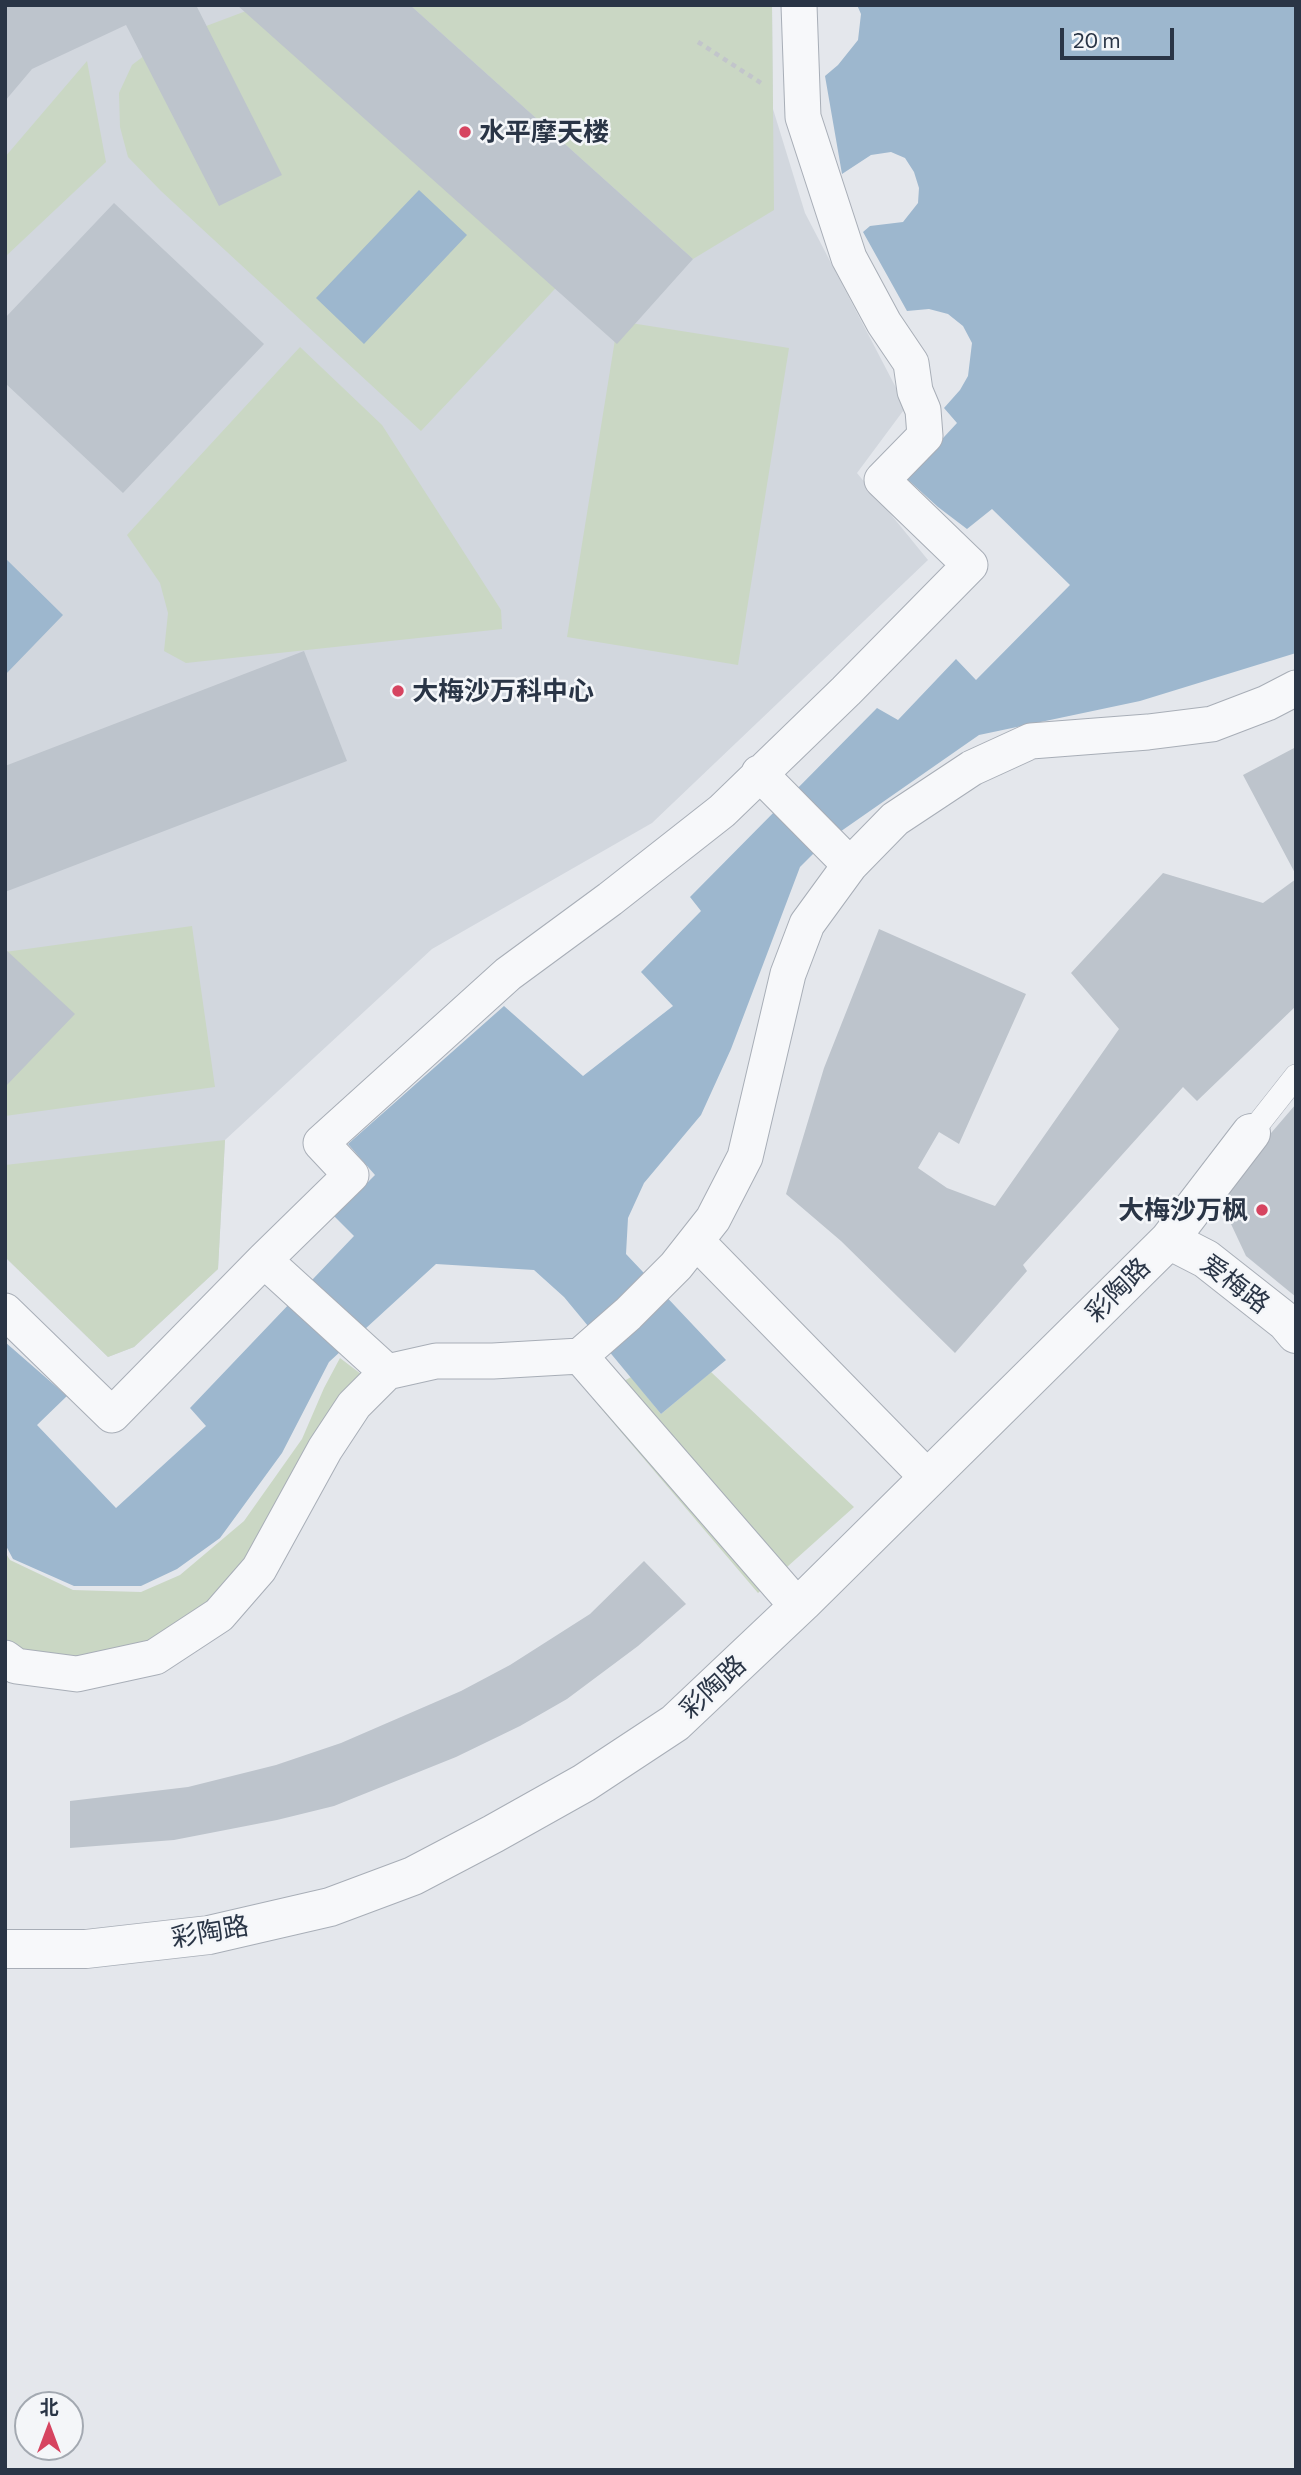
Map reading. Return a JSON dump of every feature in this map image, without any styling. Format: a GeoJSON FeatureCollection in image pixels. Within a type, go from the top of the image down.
{"type":"FeatureCollection","features":[{"type":"Feature","properties":{"kind":"street"},"geometry":{"type":"LineString","coordinates":[[5,1311],[112,1415],[351,1175],[321,1143],[508,974],[712,819],[846,691],[970,565],[882,480],[925,436],[923,410],[915,391],[911,363],[884,323],[849,258],[803,117],[799,5]]}},
{"type":"Feature","properties":{"kind":"street"},"geometry":{"type":"LineString","coordinates":[[5,1658],[16,1665],[77,1674],[155,1657],[219,1615],[259,1570],[325,1449],[354,1405],[387,1372],[436,1361],[580,1356],[628,1314],[676,1266],[713,1219],[745,1157],[789,974],[807,924],[850,865],[895,819],[972,768],[1031,741],[1212,724],[1296,688]]}},
{"type":"Feature","properties":{"kind":"street"},"geometry":{"type":"LineString","coordinates":[[759,773],[850,865]]}},
{"type":"Feature","properties":{"kind":"street","name":"彩陶路"},"geometry":{"type":"LineString","coordinates":[[5,1949],[86,1949],[209,1935],[330,1907],[413,1876],[584,1783],[675,1723],[798,1607],[1169,1240],[1251,1133]]}},
{"type":"Feature","properties":{"kind":"street","name":"爱梅路"},"geometry":{"type":"LineString","coordinates":[[1169,1240],[1206,1259],[1286,1322],[1296,1334]]}},
{"type":"Feature","properties":{"kind":"street"},"geometry":{"type":"LineString","coordinates":[[696,1241],[928,1478]]}},
{"type":"Feature","properties":{"kind":"street"},"geometry":{"type":"LineString","coordinates":[[264,1260],[387,1372]]}},
{"type":"Feature","properties":{"kind":"street"},"geometry":{"type":"LineString","coordinates":[[580,1356],[798,1607]]}},
{"type":"Feature","properties":{"kind":"lane"},"geometry":{"type":"LineString","coordinates":[[1251,1133],[1296,1076]]}},
{"type":"Feature","properties":{"kind":"path"},"geometry":{"type":"LineString","coordinates":[[698,41],[761,84],[802,96]]}},
{"type":"Feature","properties":{"kind":"shaded area","name":"大梅沙万科中心"},"geometry":{"type":"Polygon","coordinates":[[[5,5],[772,5],[773,109],[805,213],[906,407],[857,473],[928,560],[652,823],[432,949],[225,1140],[218,1269],[134,1347],[108,1357],[5,1257],[5,5]]]}},
{"type":"Feature","properties":{"kind":"green space"},"geometry":{"type":"Polygon","coordinates":[[[262,5],[568,275],[421,431],[161,191],[128,157],[120,127],[119,93],[132,65],[161,43],[262,5]]]}},
{"type":"Feature","properties":{"kind":"green space"},"geometry":{"type":"Polygon","coordinates":[[[410,5],[772,5],[774,210],[693,259],[410,5]]]}},
{"type":"Feature","properties":{"kind":"green space"},"geometry":{"type":"Polygon","coordinates":[[[87,61],[106,162],[5,257],[5,157],[87,61]]]}},
{"type":"Feature","properties":{"kind":"green space"},"geometry":{"type":"Polygon","coordinates":[[[618,321],[789,348],[738,665],[567,637],[618,321]]]}},
{"type":"Feature","properties":{"kind":"green space"},"geometry":{"type":"Polygon","coordinates":[[[300,347],[382,425],[501,610],[502,629],[186,663],[164,651],[168,613],[160,583],[127,535],[300,347]]]}},
{"type":"Feature","properties":{"kind":"green space"},"geometry":{"type":"Polygon","coordinates":[[[192,926],[215,1087],[5,1116],[5,952],[192,926]]]}},
{"type":"Feature","properties":{"kind":"green space"},"geometry":{"type":"Polygon","coordinates":[[[225,1140],[218,1269],[134,1347],[108,1357],[5,1257],[5,1165],[225,1140]]]}},
{"type":"Feature","properties":{"kind":"green space"},"geometry":{"type":"Polygon","coordinates":[[[340,1358],[361,1374],[284,1508],[205,1612],[161,1643],[106,1657],[53,1659],[15,1651],[5,1637],[5,1552],[10,1560],[73,1590],[141,1592],[180,1575],[244,1521],[302,1439],[340,1358]]]}},
{"type":"Feature","properties":{"kind":"green space"},"geometry":{"type":"Polygon","coordinates":[[[711,1372],[854,1507],[758,1593],[593,1399],[631,1377],[661,1414],[711,1372]]]}},
{"type":"Feature","properties":{"kind":"water"},"geometry":{"type":"Polygon","coordinates":[[[857,5],[1296,5],[1296,653],[1140,701],[979,735],[824,843],[800,867],[731,1049],[701,1115],[644,1183],[628,1218],[626,1254],[726,1360],[661,1414],[564,1297],[534,1270],[436,1264],[329,1362],[282,1453],[220,1538],[177,1569],[141,1586],[74,1586],[13,1559],[5,1544],[5,1342],[67,1396],[37,1425],[116,1508],[206,1426],[190,1408],[354,1236],[334,1216],[375,1175],[348,1144],[504,1006],[583,1076],[673,1006],[641,972],[701,911],[690,897],[877,708],[898,720],[956,659],[976,680],[1070,585],[992,509],[967,529],[906,478],[957,423],[944,408],[968,376],[972,343],[963,326],[948,314],[929,309],[907,311],[863,232],[870,226],[903,222],[918,203],[919,188],[914,172],[905,158],[891,152],[871,155],[842,174],[825,76],[838,65],[858,40],[861,14],[857,5]]]}},
{"type":"Feature","properties":{"kind":"water"},"geometry":{"type":"Polygon","coordinates":[[[419,190],[467,235],[364,344],[316,298],[419,190]]]}},
{"type":"Feature","properties":{"kind":"water"},"geometry":{"type":"Polygon","coordinates":[[[5,558],[63,615],[5,675],[5,558]]]}},
{"type":"Feature","properties":{"kind":"building"},"geometry":{"type":"Polygon","coordinates":[[[5,5],[196,5],[282,175],[219,206],[126,25],[32,69],[5,101],[5,5]]]}},
{"type":"Feature","properties":{"kind":"building","name":"水平摩天楼"},"geometry":{"type":"Polygon","coordinates":[[[237,5],[410,5],[693,259],[617,344],[237,5]]]}},
{"type":"Feature","properties":{"kind":"building"},"geometry":{"type":"Polygon","coordinates":[[[114,203],[264,344],[123,493],[5,383],[5,318],[114,203]]]}},
{"type":"Feature","properties":{"kind":"building"},"geometry":{"type":"Polygon","coordinates":[[[304,651],[347,761],[5,892],[5,766],[304,651]]]}},
{"type":"Feature","properties":{"kind":"building"},"geometry":{"type":"Polygon","coordinates":[[[1296,747],[1296,875],[1243,775],[1296,747]]]}},
{"type":"Feature","properties":{"kind":"building"},"geometry":{"type":"Polygon","coordinates":[[[1163,873],[1263,903],[1296,879],[1296,1006],[1197,1101],[1183,1087],[1023,1265],[1027,1271],[955,1353],[841,1241],[786,1194],[824,1068],[879,929],[1026,994],[959,1144],[939,1132],[918,1168],[947,1188],[995,1206],[1119,1029],[1071,973],[1163,873]]]}},
{"type":"Feature","properties":{"kind":"building"},"geometry":{"type":"Polygon","coordinates":[[[5,949],[75,1014],[5,1087],[5,949]]]}},
{"type":"Feature","properties":{"kind":"building","name":"大梅沙万枫"},"geometry":{"type":"Polygon","coordinates":[[[1296,1104],[1296,1297],[1246,1256],[1231,1224],[1227,1197],[1247,1161],[1296,1104]]]}},
{"type":"Feature","properties":{"kind":"building"},"geometry":{"type":"Polygon","coordinates":[[[644,1561],[686,1604],[638,1646],[567,1699],[520,1726],[456,1757],[334,1806],[174,1840],[70,1848],[70,1801],[188,1787],[276,1765],[341,1743],[461,1691],[510,1665],[590,1614],[644,1561]]]}},
{"type":"Feature","properties":{"kind":"place","name":"水平摩天楼"},"geometry":{"type":"Point","coordinates":[465,132]}},
{"type":"Feature","properties":{"kind":"place","name":"大梅沙万科中心"},"geometry":{"type":"Point","coordinates":[398,691]}},
{"type":"Feature","properties":{"kind":"place","name":"大梅沙万枫"},"geometry":{"type":"Point","coordinates":[1262,1210]}}]}
